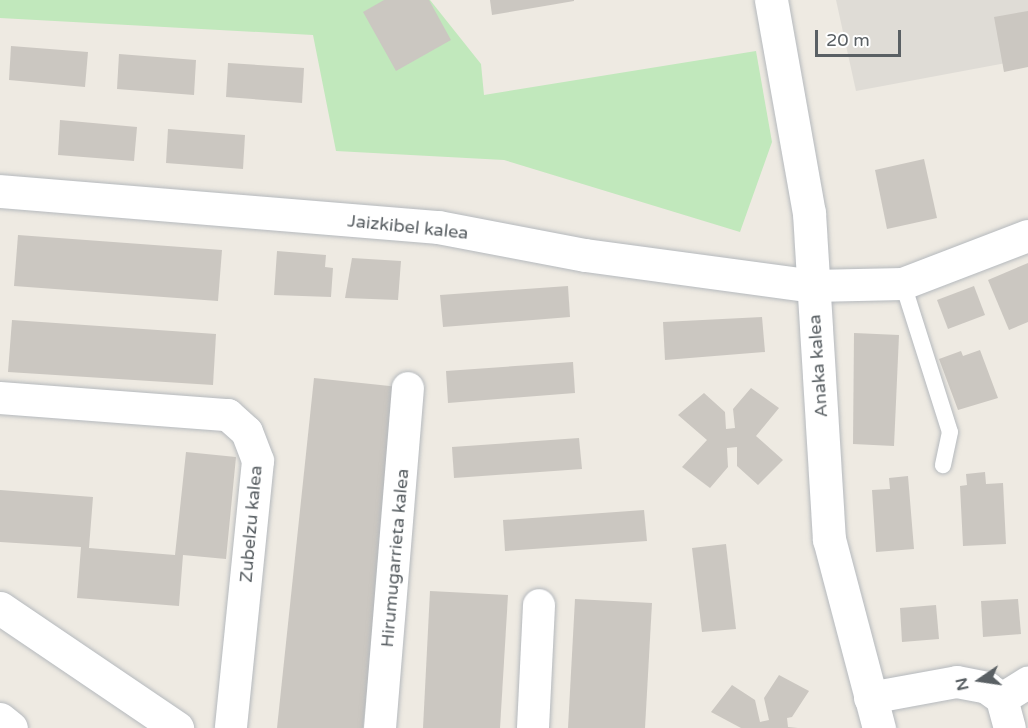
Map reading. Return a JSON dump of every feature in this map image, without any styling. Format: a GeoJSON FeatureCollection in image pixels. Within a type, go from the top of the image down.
{"type":"FeatureCollection","features":[{"type":"Feature","properties":{"kind":"street","name":"Anaka kalea"},"geometry":{"type":"LineString","coordinates":[[771,0],[809,213],[829,539],[875,713]]}},
{"type":"Feature","properties":{"kind":"street","name":"Jaizkibel kalea"},"geometry":{"type":"LineString","coordinates":[[0,191],[438,227],[585,255],[813,286]]}},
{"type":"Feature","properties":{"kind":"street"},"geometry":{"type":"LineString","coordinates":[[813,286],[903,284],[1028,236]]}},
{"type":"Feature","properties":{"kind":"street","name":"Hirumugarrieta kalea"},"geometry":{"type":"LineString","coordinates":[[380,728],[408,388]]}},
{"type":"Feature","properties":{"kind":"street","name":"Zubelzu kalea"},"geometry":{"type":"LineString","coordinates":[[0,398],[228,415],[247,432],[258,460],[231,728]]}},
{"type":"Feature","properties":{"kind":"street"},"geometry":{"type":"LineString","coordinates":[[533,728],[540,605]]}},
{"type":"Feature","properties":{"kind":"street"},"geometry":{"type":"LineString","coordinates":[[0,608],[177,728]]}},
{"type":"Feature","properties":{"kind":"street"},"geometry":{"type":"LineString","coordinates":[[875,713],[957,682],[987,688],[1008,717],[1028,683]]}},
{"type":"Feature","properties":{"kind":"street"},"geometry":{"type":"LineString","coordinates":[[0,719],[11,728]]}},
{"type":"Feature","properties":{"kind":"lane"},"geometry":{"type":"LineString","coordinates":[[903,284],[950,432],[943,465]]}},
{"type":"Feature","properties":{"kind":"shaded area"},"geometry":{"type":"Polygon","coordinates":[[[836,0],[1028,0],[1028,59],[856,91],[836,0]]]}},
{"type":"Feature","properties":{"kind":"green space"},"geometry":{"type":"Polygon","coordinates":[[[0,0],[430,0],[481,64],[484,95],[756,51],[772,142],[740,232],[504,160],[336,151],[313,35],[0,18],[0,0]]]}},
{"type":"Feature","properties":{"kind":"building"},"geometry":{"type":"Polygon","coordinates":[[[384,0],[429,0],[451,40],[396,71],[363,12],[384,0]]]}},
{"type":"Feature","properties":{"kind":"building"},"geometry":{"type":"Polygon","coordinates":[[[490,0],[574,0],[574,1],[492,15],[490,0]]]}},
{"type":"Feature","properties":{"kind":"building"},"geometry":{"type":"Polygon","coordinates":[[[1028,11],[1028,67],[1004,72],[994,17],[1028,11]]]}},
{"type":"Feature","properties":{"kind":"building"},"geometry":{"type":"Polygon","coordinates":[[[11,46],[88,52],[85,87],[9,80],[11,46]]]}},
{"type":"Feature","properties":{"kind":"building"},"geometry":{"type":"Polygon","coordinates":[[[119,54],[196,60],[194,95],[117,89],[119,54]]]}},
{"type":"Feature","properties":{"kind":"building"},"geometry":{"type":"Polygon","coordinates":[[[228,63],[304,68],[302,103],[226,97],[228,63]]]}},
{"type":"Feature","properties":{"kind":"building"},"geometry":{"type":"Polygon","coordinates":[[[60,120],[137,127],[134,161],[58,155],[60,120]]]}},
{"type":"Feature","properties":{"kind":"building"},"geometry":{"type":"Polygon","coordinates":[[[168,129],[245,135],[243,169],[166,163],[168,129]]]}},
{"type":"Feature","properties":{"kind":"building"},"geometry":{"type":"Polygon","coordinates":[[[924,159],[937,218],[887,229],[875,170],[924,159]]]}},
{"type":"Feature","properties":{"kind":"building"},"geometry":{"type":"Polygon","coordinates":[[[18,235],[222,250],[218,301],[14,286],[18,235]]]}},
{"type":"Feature","properties":{"kind":"building"},"geometry":{"type":"Polygon","coordinates":[[[277,251],[326,255],[325,267],[333,268],[331,297],[274,295],[277,251]]]}},
{"type":"Feature","properties":{"kind":"building"},"geometry":{"type":"Polygon","coordinates":[[[352,258],[401,261],[398,300],[345,298],[352,258]]]}},
{"type":"Feature","properties":{"kind":"building"},"geometry":{"type":"Polygon","coordinates":[[[1028,263],[1028,322],[1009,330],[988,280],[1028,263]]]}},
{"type":"Feature","properties":{"kind":"building"},"geometry":{"type":"Polygon","coordinates":[[[568,286],[570,317],[443,327],[440,295],[568,286]]]}},
{"type":"Feature","properties":{"kind":"building"},"geometry":{"type":"Polygon","coordinates":[[[974,286],[985,315],[948,329],[937,300],[974,286]]]}},
{"type":"Feature","properties":{"kind":"building"},"geometry":{"type":"Polygon","coordinates":[[[762,317],[765,352],[665,360],[663,322],[762,317]]]}},
{"type":"Feature","properties":{"kind":"building"},"geometry":{"type":"Polygon","coordinates":[[[12,320],[216,334],[213,385],[8,372],[12,320]]]}},
{"type":"Feature","properties":{"kind":"building"},"geometry":{"type":"Polygon","coordinates":[[[854,333],[899,335],[894,446],[853,444],[854,333]]]}},
{"type":"Feature","properties":{"kind":"building"},"geometry":{"type":"Polygon","coordinates":[[[980,350],[998,398],[958,410],[939,359],[961,351],[963,356],[980,350]]]}},
{"type":"Feature","properties":{"kind":"building"},"geometry":{"type":"Polygon","coordinates":[[[573,362],[575,393],[448,403],[446,371],[573,362]]]}},
{"type":"Feature","properties":{"kind":"building"},"geometry":{"type":"Polygon","coordinates":[[[314,378],[399,387],[363,728],[277,728],[314,378]]]}},
{"type":"Feature","properties":{"kind":"building"},"geometry":{"type":"Polygon","coordinates":[[[751,388],[779,408],[756,436],[783,460],[758,485],[737,466],[737,447],[727,448],[728,467],[710,488],[682,467],[707,440],[678,415],[704,393],[725,412],[726,429],[735,428],[733,409],[751,388]]]}},
{"type":"Feature","properties":{"kind":"building"},"geometry":{"type":"Polygon","coordinates":[[[579,438],[582,469],[454,478],[452,447],[579,438]]]}},
{"type":"Feature","properties":{"kind":"building"},"geometry":{"type":"Polygon","coordinates":[[[186,452],[236,457],[226,559],[183,555],[179,606],[77,598],[81,547],[0,542],[0,490],[93,497],[89,548],[175,555],[186,452]]]}},
{"type":"Feature","properties":{"kind":"building"},"geometry":{"type":"Polygon","coordinates":[[[985,472],[986,484],[1003,483],[1006,544],[963,546],[960,486],[967,485],[966,474],[985,472]]]}},
{"type":"Feature","properties":{"kind":"building"},"geometry":{"type":"Polygon","coordinates":[[[908,476],[914,549],[876,552],[872,490],[890,489],[889,478],[908,476]]]}},
{"type":"Feature","properties":{"kind":"building"},"geometry":{"type":"Polygon","coordinates":[[[644,510],[647,541],[505,551],[503,520],[644,510]]]}},
{"type":"Feature","properties":{"kind":"building"},"geometry":{"type":"Polygon","coordinates":[[[726,544],[736,629],[702,632],[692,548],[726,544]]]}},
{"type":"Feature","properties":{"kind":"building"},"geometry":{"type":"Polygon","coordinates":[[[430,591],[508,595],[500,728],[423,728],[430,591]]]}},
{"type":"Feature","properties":{"kind":"building"},"geometry":{"type":"Polygon","coordinates":[[[575,599],[652,603],[645,728],[568,728],[575,599]]]}},
{"type":"Feature","properties":{"kind":"building"},"geometry":{"type":"Polygon","coordinates":[[[1018,599],[1021,634],[983,637],[981,601],[1018,599]]]}},
{"type":"Feature","properties":{"kind":"building"},"geometry":{"type":"Polygon","coordinates":[[[936,605],[939,639],[902,642],[900,608],[936,605]]]}},
{"type":"Feature","properties":{"kind":"building"},"geometry":{"type":"Polygon","coordinates":[[[779,675],[809,691],[792,717],[787,718],[788,727],[798,728],[741,728],[711,712],[732,685],[755,700],[760,722],[769,720],[764,698],[779,675]]]}}]}
